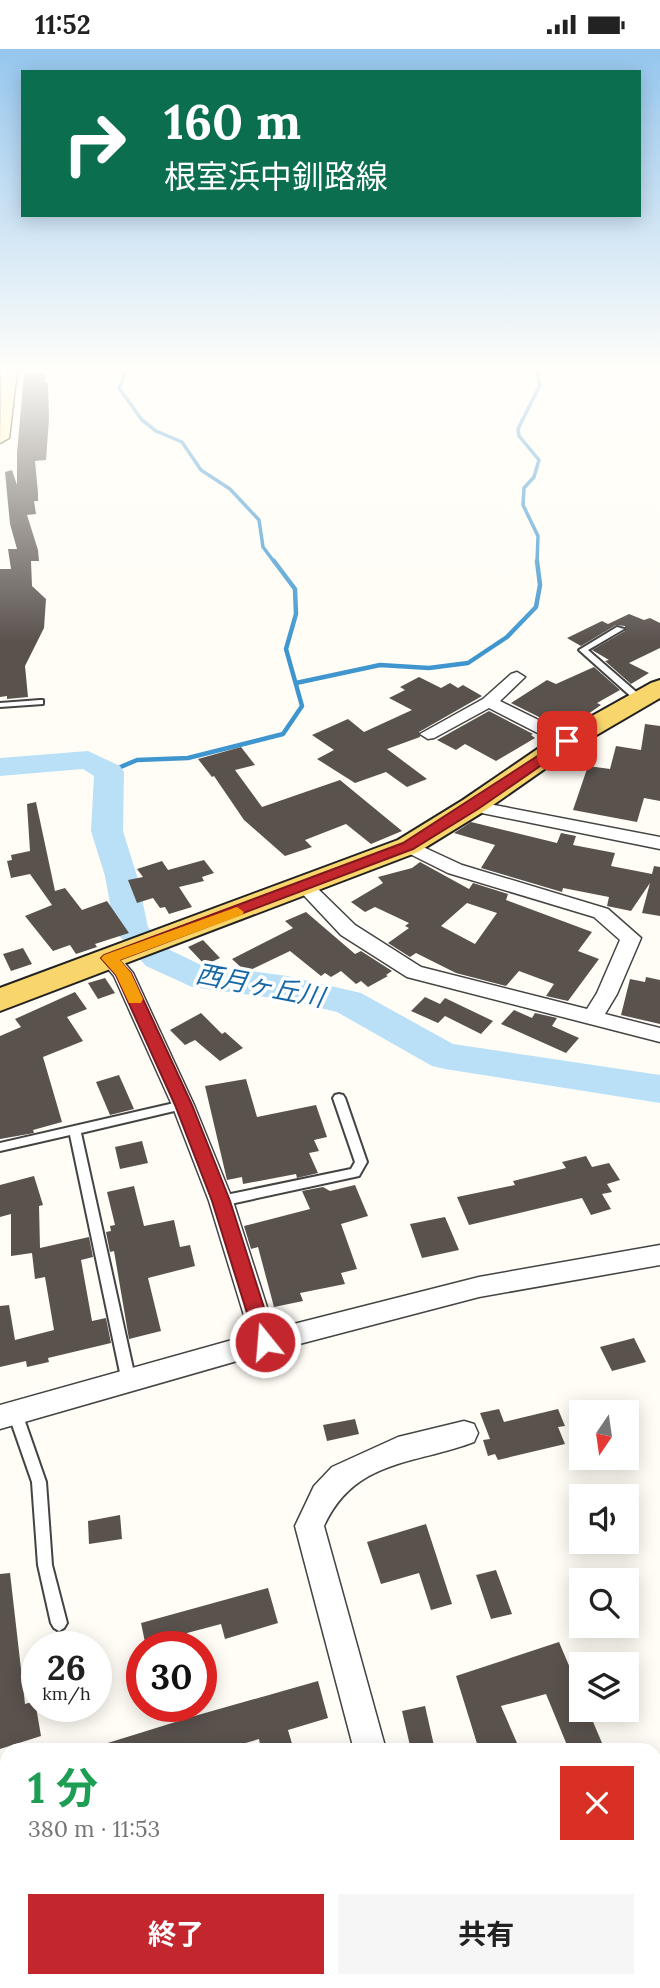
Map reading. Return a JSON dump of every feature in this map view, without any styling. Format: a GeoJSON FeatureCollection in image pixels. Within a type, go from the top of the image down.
{"type":"FeatureCollection","features":[{"type":"Feature","properties":{"kind":"main road"},"geometry":{"type":"LineString","coordinates":[[0,1000],[408,846],[473,806],[567,741],[649,694]]}},
{"type":"Feature","properties":{"kind":"street"},"geometry":{"type":"LineString","coordinates":[[428,734],[489,702],[517,677]]}},
{"type":"Feature","properties":{"kind":"street"},"geometry":{"type":"LineString","coordinates":[[489,702],[567,741]]}},
{"type":"Feature","properties":{"kind":"street"},"geometry":{"type":"LineString","coordinates":[[473,806],[660,842]]}},
{"type":"Feature","properties":{"kind":"street"},"geometry":{"type":"LineString","coordinates":[[408,846],[455,869],[601,913],[631,938],[607,994],[591,1019]]}},
{"type":"Feature","properties":{"kind":"street"},"geometry":{"type":"LineString","coordinates":[[305,887],[348,930],[414,972],[660,1035]]}},
{"type":"Feature","properties":{"kind":"street"},"geometry":{"type":"LineString","coordinates":[[133,950],[123,973],[183,1105],[221,1201],[265,1342]]}},
{"type":"Feature","properties":{"kind":"street"},"geometry":{"type":"LineString","coordinates":[[7,1415],[265,1342],[479,1287],[660,1255]]}},
{"type":"Feature","properties":{"kind":"street"},"geometry":{"type":"LineString","coordinates":[[368,1743],[309,1526],[324,1495],[342,1476],[398,1450],[464,1433]]}},
{"type":"Feature","properties":{"kind":"lane"},"geometry":{"type":"LineString","coordinates":[[620,629],[583,650],[649,694]]}},
{"type":"Feature","properties":{"kind":"lane"},"geometry":{"type":"LineString","coordinates":[[0,705],[40,702]]}},
{"type":"Feature","properties":{"kind":"lane"},"geometry":{"type":"LineString","coordinates":[[221,1201],[355,1173],[361,1162],[339,1098]]}},
{"type":"Feature","properties":{"kind":"lane"},"geometry":{"type":"LineString","coordinates":[[0,1147],[183,1105]]}},
{"type":"Feature","properties":{"kind":"lane"},"geometry":{"type":"LineString","coordinates":[[75,1130],[130,1382]]}},
{"type":"Feature","properties":{"kind":"lane"},"geometry":{"type":"LineString","coordinates":[[7,1415],[39,1482],[45,1565],[59,1623]]}},
{"type":"Feature","properties":{"kind":"building"},"geometry":{"type":"Polygon","coordinates":[[[17,461],[35,461],[38,501],[34,501],[36,514],[27,515],[39,561],[31,561],[32,586],[46,599],[44,628],[25,666],[28,697],[7,699],[7,696],[0,697],[0,569],[11,569],[8,549],[17,549],[10,524],[5,472],[12,470],[17,485],[17,461]]]}},
{"type":"Feature","properties":{"kind":"building"},"geometry":{"type":"Polygon","coordinates":[[[629,614],[660,623],[660,648],[629,663],[649,673],[631,684],[605,661],[609,660],[592,650],[625,631],[625,626],[616,625],[581,646],[567,638],[602,621],[608,624],[629,614]]]}},
{"type":"Feature","properties":{"kind":"building"},"geometry":{"type":"Polygon","coordinates":[[[594,667],[620,690],[597,703],[601,705],[578,721],[564,714],[551,723],[511,703],[547,680],[556,684],[594,667]]]}},
{"type":"Feature","properties":{"kind":"building"},"geometry":{"type":"Polygon","coordinates":[[[419,677],[441,688],[450,683],[458,688],[463,685],[482,696],[419,732],[420,737],[387,749],[427,779],[407,787],[386,772],[355,783],[317,759],[334,750],[312,735],[348,719],[364,732],[412,710],[389,698],[405,690],[400,687],[419,677]]]}},
{"type":"Feature","properties":{"kind":"building"},"geometry":{"type":"Polygon","coordinates":[[[489,711],[533,734],[531,735],[535,738],[496,761],[465,744],[456,750],[437,740],[489,711]]]}},
{"type":"Feature","properties":{"kind":"building"},"geometry":{"type":"Polygon","coordinates":[[[645,724],[660,726],[660,801],[644,798],[637,822],[573,810],[588,766],[610,769],[616,746],[641,750],[645,724]]]}},
{"type":"Feature","properties":{"kind":"building"},"geometry":{"type":"Polygon","coordinates":[[[241,747],[255,765],[235,770],[262,807],[340,780],[402,831],[371,844],[346,824],[305,840],[312,847],[285,856],[244,820],[214,776],[212,777],[198,759],[241,747]]]}},
{"type":"Feature","properties":{"kind":"building"},"geometry":{"type":"Polygon","coordinates":[[[36,802],[55,891],[65,888],[82,910],[107,901],[129,933],[95,944],[97,947],[76,954],[70,945],[53,951],[25,916],[52,905],[30,874],[11,878],[7,861],[12,860],[11,855],[30,851],[27,804],[36,802]]]}},
{"type":"Feature","properties":{"kind":"building"},"geometry":{"type":"Polygon","coordinates":[[[471,822],[557,843],[561,833],[576,836],[573,845],[615,853],[611,866],[652,874],[654,866],[660,867],[660,916],[642,913],[650,883],[631,911],[607,906],[609,897],[563,888],[562,892],[481,868],[495,845],[454,833],[471,822]]]}},
{"type":"Feature","properties":{"kind":"building"},"geometry":{"type":"Polygon","coordinates":[[[204,860],[214,873],[202,877],[204,881],[179,887],[192,907],[169,914],[165,907],[160,908],[153,898],[137,903],[128,880],[143,877],[137,869],[162,861],[168,870],[204,860]]]}},
{"type":"Feature","properties":{"kind":"building"},"geometry":{"type":"Polygon","coordinates":[[[420,862],[469,889],[473,883],[508,894],[506,900],[592,932],[578,951],[599,959],[568,1001],[546,996],[554,984],[519,971],[506,986],[456,973],[416,953],[410,957],[388,943],[409,928],[405,926],[409,923],[375,907],[365,912],[351,902],[383,883],[378,877],[412,868],[420,862]],[[467,903],[441,926],[475,944],[497,913],[467,903]]]}},
{"type":"Feature","properties":{"kind":"building"},"geometry":{"type":"Polygon","coordinates":[[[306,912],[355,954],[361,951],[392,971],[368,987],[361,981],[356,984],[341,971],[331,977],[325,973],[321,976],[290,951],[246,972],[232,959],[293,928],[285,921],[306,912]]]}},
{"type":"Feature","properties":{"kind":"building"},"geometry":{"type":"Polygon","coordinates":[[[203,940],[220,958],[205,965],[188,947],[203,940]]]}},
{"type":"Feature","properties":{"kind":"building"},"geometry":{"type":"Polygon","coordinates":[[[23,948],[32,964],[11,971],[3,954],[23,948]]]}},
{"type":"Feature","properties":{"kind":"building"},"geometry":{"type":"Polygon","coordinates":[[[646,977],[660,980],[660,1024],[621,1015],[630,979],[645,982],[646,977]]]}},
{"type":"Feature","properties":{"kind":"building"},"geometry":{"type":"Polygon","coordinates":[[[105,978],[115,993],[98,999],[88,983],[105,978]]]}},
{"type":"Feature","properties":{"kind":"building"},"geometry":{"type":"Polygon","coordinates":[[[75,992],[87,1009],[67,1017],[83,1041],[43,1057],[62,1122],[33,1130],[34,1133],[0,1139],[0,1036],[21,1027],[15,1019],[75,992]]]}},
{"type":"Feature","properties":{"kind":"building"},"geometry":{"type":"Polygon","coordinates":[[[425,997],[440,1004],[445,998],[493,1021],[481,1034],[445,1016],[438,1023],[411,1011],[425,997]]]}},
{"type":"Feature","properties":{"kind":"building"},"geometry":{"type":"Polygon","coordinates":[[[514,1010],[532,1018],[535,1013],[557,1018],[552,1026],[579,1038],[566,1053],[501,1024],[514,1010]]]}},
{"type":"Feature","properties":{"kind":"building"},"geometry":{"type":"Polygon","coordinates":[[[201,1013],[222,1034],[225,1032],[243,1048],[220,1061],[195,1040],[185,1045],[170,1030],[201,1013]]]}},
{"type":"Feature","properties":{"kind":"building"},"geometry":{"type":"Polygon","coordinates":[[[119,1075],[134,1109],[110,1115],[96,1082],[119,1075]]]}},
{"type":"Feature","properties":{"kind":"building"},"geometry":{"type":"Polygon","coordinates":[[[246,1079],[257,1117],[316,1105],[327,1137],[314,1140],[319,1151],[309,1153],[318,1173],[297,1178],[296,1174],[243,1184],[242,1177],[227,1180],[205,1086],[246,1079]]]}},
{"type":"Feature","properties":{"kind":"building"},"geometry":{"type":"Polygon","coordinates":[[[142,1141],[148,1163],[120,1169],[115,1147],[142,1141]]]}},
{"type":"Feature","properties":{"kind":"building"},"geometry":{"type":"Polygon","coordinates":[[[586,1156],[592,1167],[609,1163],[620,1180],[607,1184],[612,1192],[602,1194],[611,1209],[591,1215],[582,1198],[469,1225],[457,1197],[515,1185],[513,1181],[566,1168],[562,1162],[586,1156]]]}},
{"type":"Feature","properties":{"kind":"building"},"geometry":{"type":"Polygon","coordinates":[[[34,1176],[43,1205],[39,1206],[40,1248],[89,1237],[93,1257],[81,1260],[92,1321],[106,1318],[111,1343],[48,1358],[49,1362],[27,1367],[26,1361],[0,1367],[0,1306],[9,1305],[15,1340],[54,1330],[45,1277],[35,1279],[32,1253],[11,1256],[11,1214],[0,1217],[0,1185],[34,1176]]]}},
{"type":"Feature","properties":{"kind":"building"},"geometry":{"type":"Polygon","coordinates":[[[355,1185],[368,1216],[341,1224],[357,1269],[341,1273],[345,1284],[300,1293],[303,1301],[274,1307],[258,1247],[251,1249],[244,1226],[310,1209],[302,1191],[323,1187],[330,1191],[355,1185]]]}},
{"type":"Feature","properties":{"kind":"building"},"geometry":{"type":"Polygon","coordinates":[[[134,1186],[144,1226],[174,1220],[180,1247],[190,1245],[195,1266],[148,1278],[161,1331],[129,1339],[114,1251],[110,1252],[106,1232],[111,1231],[110,1226],[115,1225],[107,1192],[134,1186]]]}},
{"type":"Feature","properties":{"kind":"building"},"geometry":{"type":"Polygon","coordinates":[[[445,1217],[459,1250],[422,1258],[410,1224],[445,1217]]]}},
{"type":"Feature","properties":{"kind":"building"},"geometry":{"type":"Polygon","coordinates":[[[634,1338],[646,1362],[612,1371],[600,1347],[634,1338]]]}},
{"type":"Feature","properties":{"kind":"building"},"geometry":{"type":"Polygon","coordinates":[[[499,1409],[504,1422],[558,1409],[565,1426],[558,1427],[565,1444],[498,1460],[495,1454],[488,1456],[483,1440],[490,1439],[480,1413],[499,1409]]]}},
{"type":"Feature","properties":{"kind":"building"},"geometry":{"type":"Polygon","coordinates":[[[355,1419],[359,1434],[327,1441],[323,1425],[355,1419]]]}},
{"type":"Feature","properties":{"kind":"building"},"geometry":{"type":"Polygon","coordinates":[[[120,1515],[122,1539],[89,1544],[88,1521],[120,1515]]]}},
{"type":"Feature","properties":{"kind":"building"},"geometry":{"type":"Polygon","coordinates":[[[426,1524],[452,1604],[431,1610],[419,1573],[381,1584],[367,1542],[426,1524]]]}},
{"type":"Feature","properties":{"kind":"building"},"geometry":{"type":"Polygon","coordinates":[[[496,1570],[512,1614],[491,1619],[476,1575],[496,1570]]]}},
{"type":"Feature","properties":{"kind":"building"},"geometry":{"type":"Polygon","coordinates":[[[10,1573],[21,1669],[21,1722],[39,1722],[41,1736],[19,1743],[0,1743],[0,1574],[10,1573]]]}},
{"type":"Feature","properties":{"kind":"building"},"geometry":{"type":"Polygon","coordinates":[[[268,1588],[278,1623],[225,1639],[221,1624],[195,1631],[143,1631],[141,1623],[268,1588]]]}},
{"type":"Feature","properties":{"kind":"building"},"geometry":{"type":"Polygon","coordinates":[[[559,1642],[569,1666],[569,1722],[593,1722],[602,1743],[566,1743],[546,1694],[501,1706],[517,1743],[477,1743],[456,1676],[559,1642]]]}},
{"type":"Feature","properties":{"kind":"building"},"geometry":{"type":"Polygon","coordinates":[[[318,1681],[328,1718],[288,1730],[292,1743],[260,1743],[259,1739],[246,1743],[108,1743],[175,1722],[217,1722],[217,1710],[318,1681]]]}},
{"type":"Feature","properties":{"kind":"building"},"geometry":{"type":"Polygon","coordinates":[[[425,1706],[433,1743],[409,1743],[402,1711],[425,1706]]]}},
{"type":"Feature","properties":{"kind":"waterway"},"geometry":{"type":"LineString","coordinates":[[195,461],[201,470],[230,489],[259,520],[263,547],[275,563]]}},
{"type":"Feature","properties":{"kind":"waterway"},"geometry":{"type":"LineString","coordinates":[[537,561],[538,536],[523,505],[524,488],[534,477],[539,461]]}},
{"type":"Feature","properties":{"kind":"waterway"},"geometry":{"type":"LineString","coordinates":[[109,772],[137,760],[188,758],[283,734],[302,706],[286,649],[296,614],[295,589],[274,561]]}},
{"type":"Feature","properties":{"kind":"waterway"},"geometry":{"type":"LineString","coordinates":[[296,683],[380,665],[429,668],[468,663],[507,637],[536,607],[540,585],[537,561]]}},
{"type":"Feature","properties":{"kind":"waterway","name":"西月ヶ丘川"},"geometry":{"type":"LineString","coordinates":[[0,767],[88,760],[109,772],[107,831],[121,876],[132,931],[158,958],[192,975],[287,988],[348,1002],[445,1056],[660,1089]]}},
{"type":"Feature","properties":{"kind":"slow traffic"},"geometry":{"type":"LineString","coordinates":[[135,999],[123,973],[109,958],[237,912]]}},
{"type":"Feature","properties":{"kind":"route"},"geometry":{"type":"LineString","coordinates":[[265,1342],[221,1201],[183,1105],[123,973],[109,958],[375,861],[408,846],[473,806],[567,741]]}}]}
